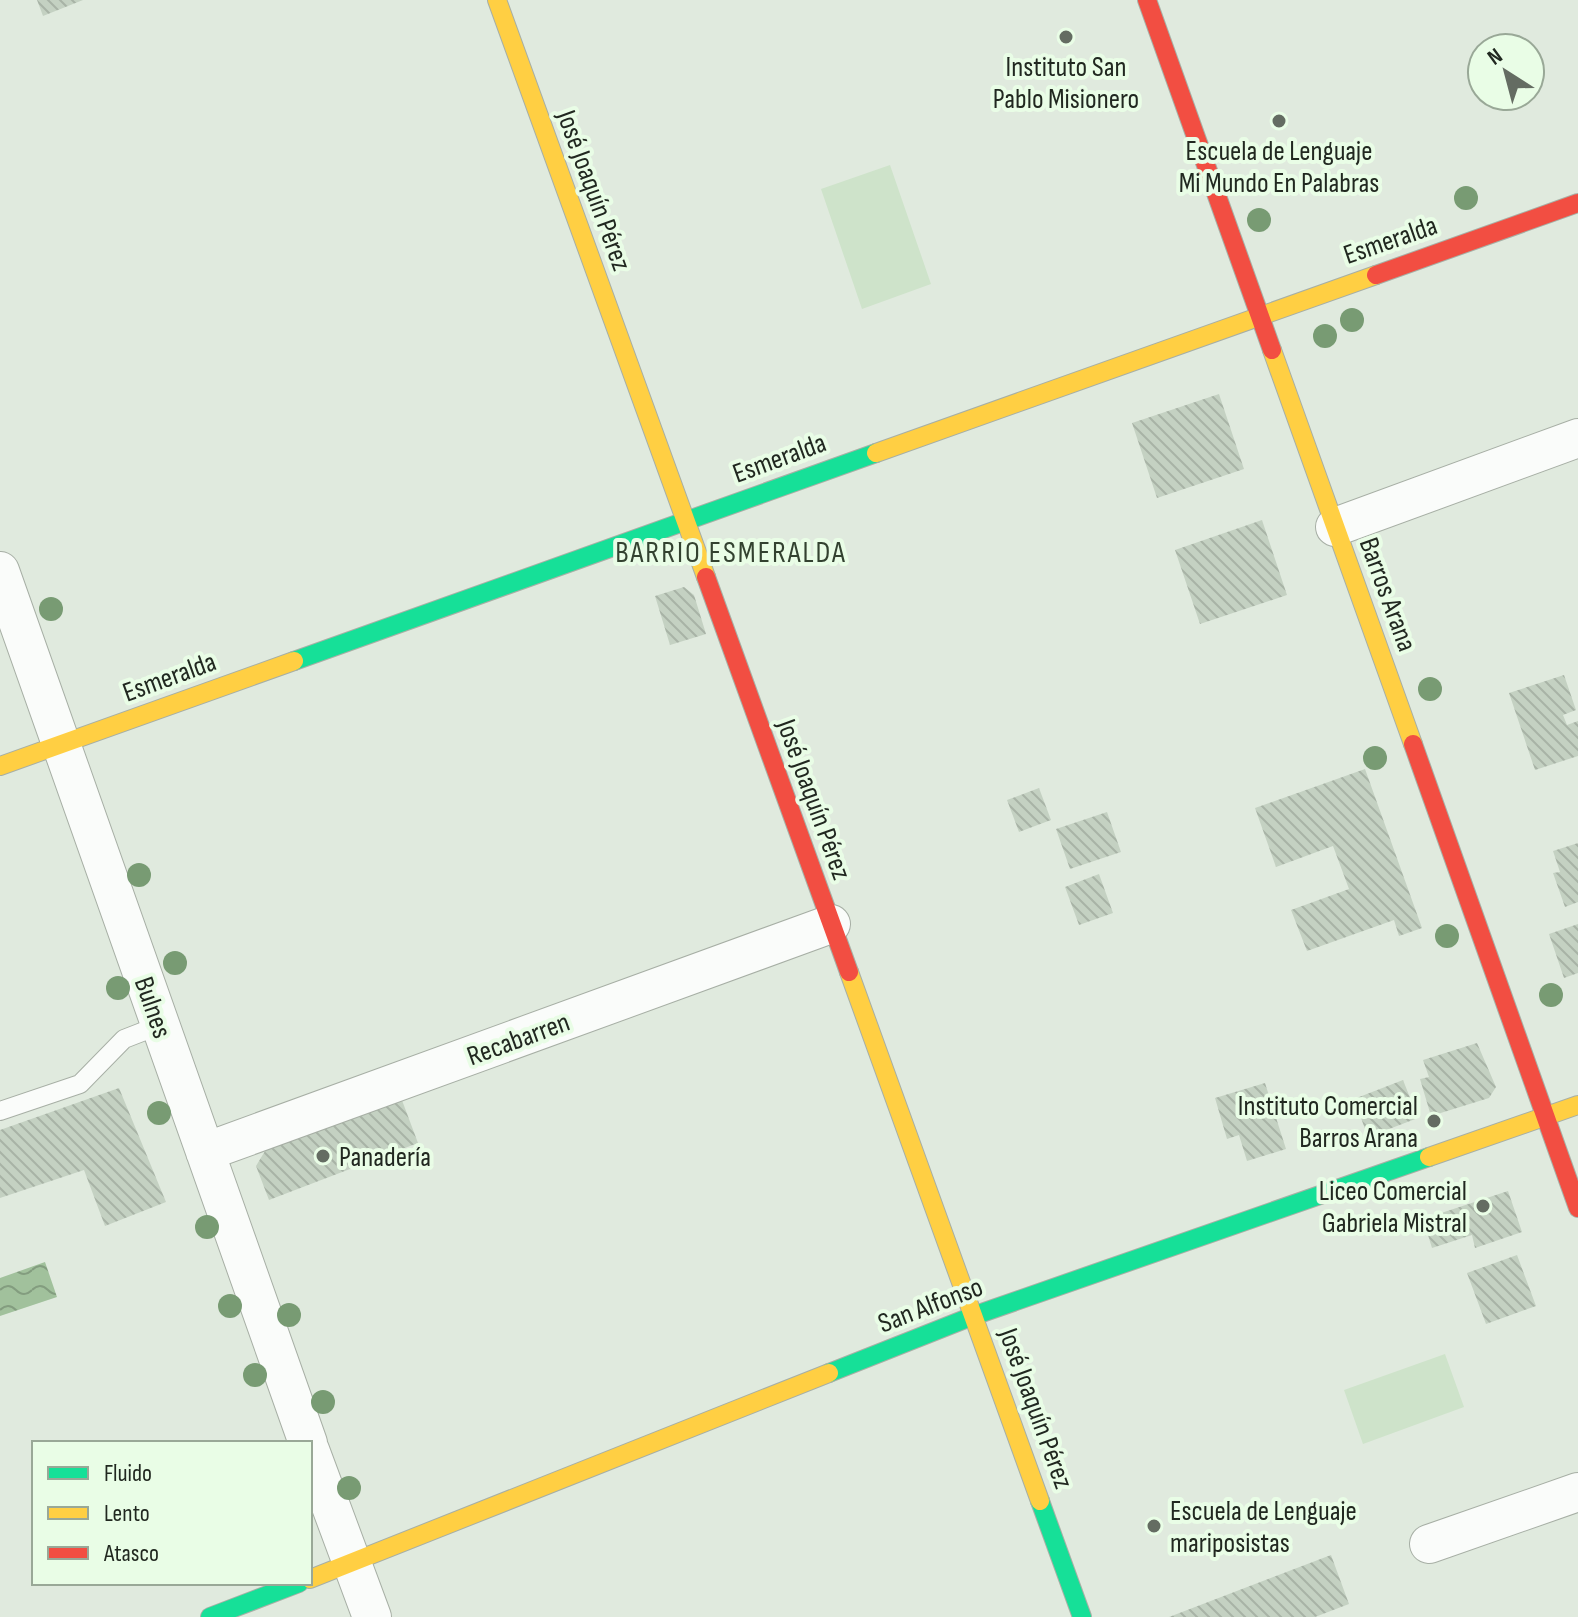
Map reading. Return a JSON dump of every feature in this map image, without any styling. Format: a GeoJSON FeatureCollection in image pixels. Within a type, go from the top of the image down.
{"type":"FeatureCollection","features":[{"type":"Feature","properties":{"kind":"street","name":"José Joaquín Pérez"},"geometry":{"type":"LineString","coordinates":[[497,0],[1082,1617]]}},
{"type":"Feature","properties":{"kind":"street","name":"Barros Arana"},"geometry":{"type":"LineString","coordinates":[[1147,0],[1578,1208]]}},
{"type":"Feature","properties":{"kind":"street","name":"Esmeralda"},"geometry":{"type":"LineString","coordinates":[[0,766],[1578,203]]}},
{"type":"Feature","properties":{"kind":"street"},"geometry":{"type":"LineString","coordinates":[[1335,527],[1578,438]]}},
{"type":"Feature","properties":{"kind":"street","name":"Bulnes"},"geometry":{"type":"LineString","coordinates":[[0,571],[307,1441]]}},
{"type":"Feature","properties":{"kind":"street","name":"Recabarren"},"geometry":{"type":"LineString","coordinates":[[205,1152],[831,924]]}},
{"type":"Feature","properties":{"kind":"street","name":"San Alfonso"},"geometry":{"type":"LineString","coordinates":[[312,1578],[973,1316],[1578,1105]]}},
{"type":"Feature","properties":{"kind":"street"},"geometry":{"type":"LineString","coordinates":[[312,1456],[372,1617]]}},
{"type":"Feature","properties":{"kind":"street"},"geometry":{"type":"LineString","coordinates":[[1429,1544],[1578,1492]]}},
{"type":"Feature","properties":{"kind":"street"},"geometry":{"type":"LineString","coordinates":[[210,1617],[294,1585]]}},
{"type":"Feature","properties":{"kind":"lane"},"geometry":{"type":"LineString","coordinates":[[0,1111],[80,1084],[124,1039],[160,1025]]}},
{"type":"Feature","properties":{"kind":"shaded area"},"geometry":{"type":"Polygon","coordinates":[[[890,165],[931,284],[862,309],[821,189],[890,165]]]}},
{"type":"Feature","properties":{"kind":"shaded area"},"geometry":{"type":"Polygon","coordinates":[[[1445,1354],[1464,1407],[1363,1444],[1344,1390],[1445,1354]]]}},
{"type":"Feature","properties":{"kind":"water"},"geometry":{"type":"Polygon","coordinates":[[[45,1262],[57,1297],[0,1316],[0,1278],[45,1262]]]}},
{"type":"Feature","properties":{"kind":"building"},"geometry":{"type":"Polygon","coordinates":[[[37,0],[83,0],[43,16],[37,0]]]}},
{"type":"Feature","properties":{"kind":"building"},"geometry":{"type":"Polygon","coordinates":[[[1219,394],[1244,469],[1157,498],[1132,423],[1219,394]]]}},
{"type":"Feature","properties":{"kind":"building"},"geometry":{"type":"Polygon","coordinates":[[[1262,520],[1287,595],[1200,624],[1175,550],[1262,520]]]}},
{"type":"Feature","properties":{"kind":"building"},"geometry":{"type":"Polygon","coordinates":[[[684,587],[694,595],[706,634],[670,645],[655,596],[684,587]]]}},
{"type":"Feature","properties":{"kind":"building"},"geometry":{"type":"Polygon","coordinates":[[[1564,675],[1576,710],[1563,715],[1567,725],[1578,721],[1578,756],[1535,770],[1509,693],[1564,675]]]}},
{"type":"Feature","properties":{"kind":"building"},"geometry":{"type":"Polygon","coordinates":[[[1365,769],[1422,928],[1399,936],[1394,920],[1307,951],[1291,910],[1349,889],[1333,846],[1276,867],[1255,808],[1365,769]]]}},
{"type":"Feature","properties":{"kind":"building"},"geometry":{"type":"Polygon","coordinates":[[[1039,788],[1051,820],[1019,832],[1007,800],[1039,788]]]}},
{"type":"Feature","properties":{"kind":"building"},"geometry":{"type":"Polygon","coordinates":[[[1107,812],[1121,852],[1070,869],[1056,829],[1107,812]]]}},
{"type":"Feature","properties":{"kind":"building"},"geometry":{"type":"Polygon","coordinates":[[[1578,843],[1578,902],[1565,907],[1553,873],[1560,872],[1553,851],[1578,843]]]}},
{"type":"Feature","properties":{"kind":"building"},"geometry":{"type":"Polygon","coordinates":[[[1099,874],[1113,913],[1079,925],[1065,887],[1099,874]]]}},
{"type":"Feature","properties":{"kind":"building"},"geometry":{"type":"Polygon","coordinates":[[[1578,924],[1578,973],[1564,978],[1549,934],[1578,924]]]}},
{"type":"Feature","properties":{"kind":"building"},"geometry":{"type":"Polygon","coordinates":[[[1477,1043],[1496,1087],[1489,1098],[1431,1116],[1420,1079],[1429,1077],[1423,1060],[1477,1043]]]}},
{"type":"Feature","properties":{"kind":"building"},"geometry":{"type":"Polygon","coordinates":[[[1403,1080],[1418,1118],[1368,1137],[1354,1099],[1403,1080]]]}},
{"type":"Feature","properties":{"kind":"building"},"geometry":{"type":"Polygon","coordinates":[[[1265,1083],[1286,1149],[1247,1161],[1239,1135],[1227,1139],[1215,1098],[1265,1083]]]}},
{"type":"Feature","properties":{"kind":"building"},"geometry":{"type":"Polygon","coordinates":[[[119,1088],[166,1202],[105,1226],[84,1170],[0,1198],[0,1130],[119,1088]]]}},
{"type":"Feature","properties":{"kind":"building","name":"Panadería"},"geometry":{"type":"Polygon","coordinates":[[[400,1095],[418,1143],[269,1200],[256,1166],[268,1146],[400,1095]]]}},
{"type":"Feature","properties":{"kind":"building"},"geometry":{"type":"Polygon","coordinates":[[[1508,1191],[1522,1232],[1475,1248],[1472,1235],[1432,1248],[1423,1219],[1508,1191]]]}},
{"type":"Feature","properties":{"kind":"building"},"geometry":{"type":"Polygon","coordinates":[[[1517,1255],[1536,1306],[1486,1324],[1467,1273],[1517,1255]]]}},
{"type":"Feature","properties":{"kind":"building"},"geometry":{"type":"Polygon","coordinates":[[[1331,1555],[1349,1604],[1315,1617],[1169,1617],[1331,1555]]]}},
{"type":"Feature","properties":{"kind":"traffic: fast"},"geometry":{"type":"LineString","coordinates":[[294,661],[876,453]]}},
{"type":"Feature","properties":{"kind":"traffic: fast"},"geometry":{"type":"LineString","coordinates":[[829,1373],[973,1316],[1429,1157]]}},
{"type":"Feature","properties":{"kind":"traffic: fast"},"geometry":{"type":"LineString","coordinates":[[1040,1501],[1082,1617]]}},
{"type":"Feature","properties":{"kind":"traffic: fast"},"geometry":{"type":"LineString","coordinates":[[210,1617],[294,1585]]}},
{"type":"Feature","properties":{"kind":"traffic: slow"},"geometry":{"type":"LineString","coordinates":[[497,0],[706,577]]}},
{"type":"Feature","properties":{"kind":"traffic: slow"},"geometry":{"type":"LineString","coordinates":[[876,453],[1376,275]]}},
{"type":"Feature","properties":{"kind":"traffic: slow"},"geometry":{"type":"LineString","coordinates":[[1272,350],[1413,744]]}},
{"type":"Feature","properties":{"kind":"traffic: slow"},"geometry":{"type":"LineString","coordinates":[[0,766],[294,661]]}},
{"type":"Feature","properties":{"kind":"traffic: slow"},"geometry":{"type":"LineString","coordinates":[[849,972],[1040,1501]]}},
{"type":"Feature","properties":{"kind":"traffic: slow"},"geometry":{"type":"LineString","coordinates":[[1429,1157],[1578,1105]]}},
{"type":"Feature","properties":{"kind":"traffic: slow"},"geometry":{"type":"LineString","coordinates":[[312,1578],[829,1373]]}},
{"type":"Feature","properties":{"kind":"traffic: jam"},"geometry":{"type":"LineString","coordinates":[[1147,0],[1272,350]]}},
{"type":"Feature","properties":{"kind":"traffic: jam"},"geometry":{"type":"LineString","coordinates":[[1376,275],[1578,203]]}},
{"type":"Feature","properties":{"kind":"traffic: jam"},"geometry":{"type":"LineString","coordinates":[[706,577],[849,972]]}},
{"type":"Feature","properties":{"kind":"traffic: jam"},"geometry":{"type":"LineString","coordinates":[[1413,744],[1578,1208]]}},
{"type":"Feature","properties":{"kind":"place","name":"Instituto San Pablo Misionero"},"geometry":{"type":"Point","coordinates":[1066,37]}},
{"type":"Feature","properties":{"kind":"place","name":"Escuela de Lenguaje Mi Mundo En Palabras"},"geometry":{"type":"Point","coordinates":[1279,121]}},
{"type":"Feature","properties":{"kind":"place","name":"Instituto Comercial Barros Arana"},"geometry":{"type":"Point","coordinates":[1434,1121]}},
{"type":"Feature","properties":{"kind":"place","name":"Panadería"},"geometry":{"type":"Point","coordinates":[323,1156]}},
{"type":"Feature","properties":{"kind":"place","name":"Liceo Comercial Gabriela Mistral"},"geometry":{"type":"Point","coordinates":[1483,1206]}},
{"type":"Feature","properties":{"kind":"place","name":"Escuela de Lenguaje mariposistas"},"geometry":{"type":"Point","coordinates":[1154,1526]}},
{"type":"Feature","properties":{"kind":"district","name":"BARRIO ESMERALDA"},"geometry":{"type":"Point","coordinates":[731,552]}}]}
